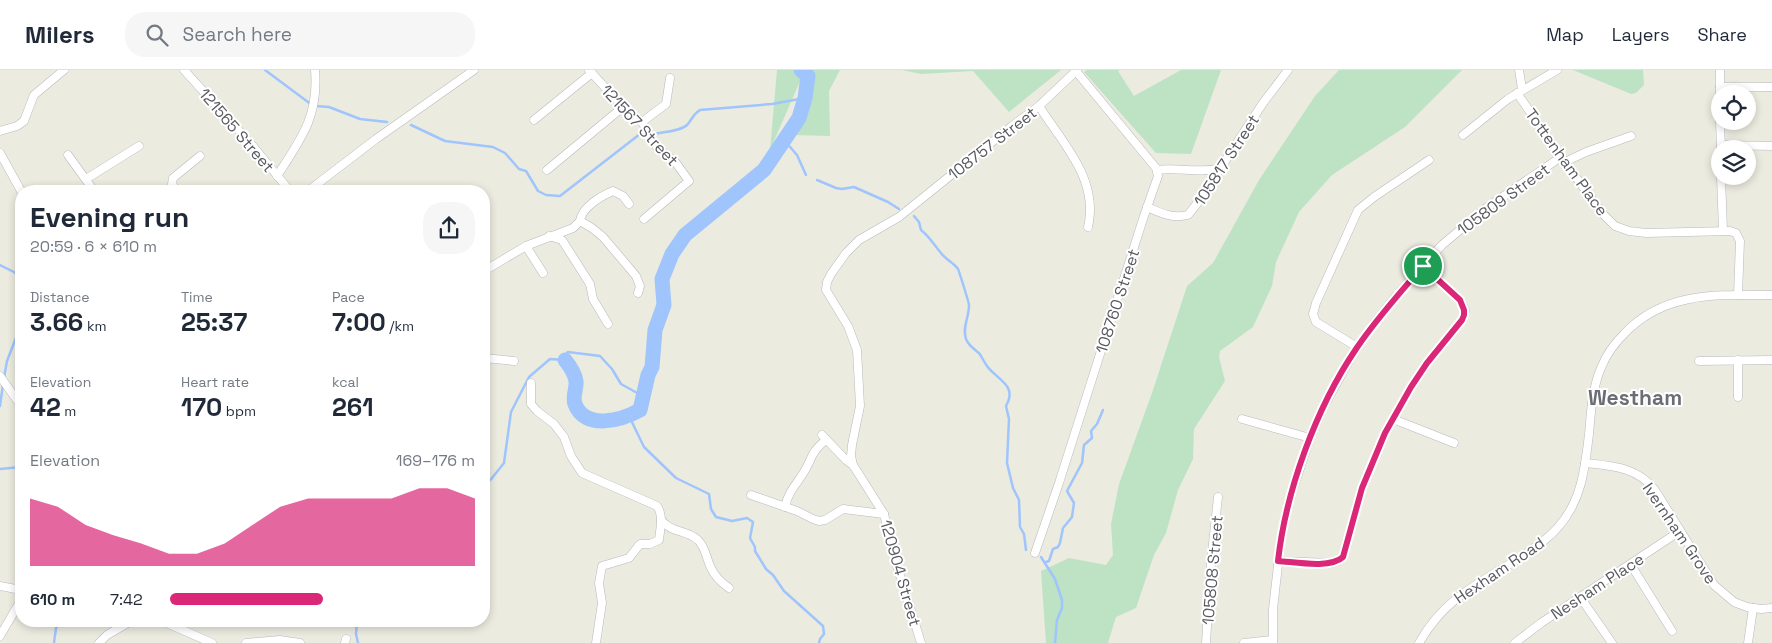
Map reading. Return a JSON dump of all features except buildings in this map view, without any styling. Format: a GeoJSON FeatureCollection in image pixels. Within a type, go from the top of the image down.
{"type":"FeatureCollection","features":[{"type":"Feature","properties":{"kind":"street"},"geometry":{"type":"LineString","coordinates":[[0,131],[17,126],[24,121],[34,95],[64,70]]}},
{"type":"Feature","properties":{"kind":"street","name":"121565 Street"},"geometry":{"type":"LineString","coordinates":[[184,70],[252,145],[285,185]]}},
{"type":"Feature","properties":{"kind":"street"},"geometry":{"type":"LineString","coordinates":[[277,176],[312,116],[315,96],[315,70]]}},
{"type":"Feature","properties":{"kind":"street"},"geometry":{"type":"LineString","coordinates":[[316,185],[376,139],[473,70]]}},
{"type":"Feature","properties":{"kind":"street"},"geometry":{"type":"LineString","coordinates":[[1076,70],[1136,145],[1151,160],[1157,170],[1175,168],[1206,171],[1220,168]]}},
{"type":"Feature","properties":{"kind":"street","name":"108757 Street"},"geometry":{"type":"LineString","coordinates":[[854,465],[851,456],[852,444],[860,406],[857,350],[848,326],[826,290],[828,280],[851,247],[859,240],[893,221],[1012,126],[1040,106],[1076,70]]}},
{"type":"Feature","properties":{"kind":"street","name":"105817 Street"},"geometry":{"type":"LineString","coordinates":[[1147,207],[1165,215],[1188,215],[1263,103],[1288,70]]}},
{"type":"Feature","properties":{"kind":"street"},"geometry":{"type":"LineString","coordinates":[[1519,70],[1520,91]]}},
{"type":"Feature","properties":{"kind":"street","name":"Tottenham Place"},"geometry":{"type":"LineString","coordinates":[[1463,135],[1520,91],[1557,70]]}},
{"type":"Feature","properties":{"kind":"street"},"geometry":{"type":"LineString","coordinates":[[1720,70],[1720,85]]}},
{"type":"Feature","properties":{"kind":"street"},"geometry":{"type":"LineString","coordinates":[[534,120],[590,72]]}},
{"type":"Feature","properties":{"kind":"street","name":"121567 Street"},"geometry":{"type":"LineString","coordinates":[[590,72],[623,107],[642,122],[656,147],[676,163],[689,181],[644,219]]}},
{"type":"Feature","properties":{"kind":"street"},"geometry":{"type":"LineString","coordinates":[[642,122],[666,104],[670,78]]}},
{"type":"Feature","properties":{"kind":"street"},"geometry":{"type":"LineString","coordinates":[[1756,87],[1772,87]]}},
{"type":"Feature","properties":{"kind":"street","name":"Tottenham Place"},"geometry":{"type":"LineString","coordinates":[[1520,91],[1563,160],[1614,226],[1622,230],[1646,233],[1723,231]]}},
{"type":"Feature","properties":{"kind":"street"},"geometry":{"type":"LineString","coordinates":[[1040,106],[1077,160],[1089,192],[1091,206],[1088,227]]}},
{"type":"Feature","properties":{"kind":"street"},"geometry":{"type":"LineString","coordinates":[[546,170],[623,107]]}},
{"type":"Feature","properties":{"kind":"street","name":"105809 Street"},"geometry":{"type":"LineString","coordinates":[[1272,642],[1280,538],[1288,504],[1310,438],[1323,408],[1357,348],[1376,322],[1442,245],[1486,208],[1563,160],[1631,136]]}},
{"type":"Feature","properties":{"kind":"street"},"geometry":{"type":"LineString","coordinates":[[86,179],[139,146]]}},
{"type":"Feature","properties":{"kind":"street"},"geometry":{"type":"LineString","coordinates":[[1756,146],[1772,146]]}},
{"type":"Feature","properties":{"kind":"street"},"geometry":{"type":"LineString","coordinates":[[0,154],[18,185]]}},
{"type":"Feature","properties":{"kind":"street"},"geometry":{"type":"LineString","coordinates":[[68,156],[90,185]]}},
{"type":"Feature","properties":{"kind":"street"},"geometry":{"type":"LineString","coordinates":[[173,185],[173,178],[200,156]]}},
{"type":"Feature","properties":{"kind":"street"},"geometry":{"type":"LineString","coordinates":[[1357,348],[1316,322],[1313,314],[1316,303],[1358,210],[1429,160]]}},
{"type":"Feature","properties":{"kind":"street","name":"108760 Street"},"geometry":{"type":"LineString","coordinates":[[1034,553],[1057,491],[1158,176],[1157,170]]}},
{"type":"Feature","properties":{"kind":"street"},"geometry":{"type":"LineString","coordinates":[[1721,185],[1723,231],[1734,232],[1739,236],[1738,295]]}},
{"type":"Feature","properties":{"kind":"street"},"geometry":{"type":"LineString","coordinates":[[490,267],[526,246],[574,228],[580,221],[580,217],[602,195],[613,191],[623,196],[629,204]]}},
{"type":"Feature","properties":{"kind":"street"},"geometry":{"type":"LineString","coordinates":[[580,221],[603,237],[636,276],[640,286],[638,293]]}},
{"type":"Feature","properties":{"kind":"street"},"geometry":{"type":"LineString","coordinates":[[549,236],[562,240],[590,284],[593,299],[608,324]]}},
{"type":"Feature","properties":{"kind":"street"},"geometry":{"type":"LineString","coordinates":[[526,246],[543,273]]}},
{"type":"Feature","properties":{"kind":"street"},"geometry":{"type":"LineString","coordinates":[[1278,561],[1326,563],[1338,561],[1343,557],[1362,488],[1393,418],[1406,394],[1427,363],[1462,320],[1464,310],[1460,300],[1423,266]]}},
{"type":"Feature","properties":{"kind":"street","name":"Hexham Road"},"geometry":{"type":"LineString","coordinates":[[1419,643],[1427,629],[1444,608],[1462,594],[1533,549],[1559,526],[1578,494],[1586,463],[1595,387],[1604,361],[1618,340],[1632,325],[1666,304],[1705,296],[1772,295]]}},
{"type":"Feature","properties":{"kind":"street"},"geometry":{"type":"LineString","coordinates":[[490,359],[514,361]]}},
{"type":"Feature","properties":{"kind":"street"},"geometry":{"type":"LineString","coordinates":[[1738,360],[1738,397]]}},
{"type":"Feature","properties":{"kind":"street"},"geometry":{"type":"LineString","coordinates":[[1699,361],[1772,360]]}},
{"type":"Feature","properties":{"kind":"street"},"geometry":{"type":"LineString","coordinates":[[0,376],[15,398]]}},
{"type":"Feature","properties":{"kind":"street"},"geometry":{"type":"LineString","coordinates":[[531,383],[531,404],[554,424],[564,437],[571,456],[582,473],[657,506],[660,510],[661,520],[658,542],[640,544],[629,558],[602,566],[599,583],[602,603],[596,643]]}},
{"type":"Feature","properties":{"kind":"street"},"geometry":{"type":"LineString","coordinates":[[1393,418],[1454,443]]}},
{"type":"Feature","properties":{"kind":"street"},"geometry":{"type":"LineString","coordinates":[[1242,419],[1310,438]]}},
{"type":"Feature","properties":{"kind":"street","name":"120904 Street"},"geometry":{"type":"LineString","coordinates":[[785,507],[790,490],[805,471],[812,454],[824,437],[846,460],[854,465],[884,514],[895,559],[921,643]]}},
{"type":"Feature","properties":{"kind":"street","name":"Ivernham Grove"},"geometry":{"type":"LineString","coordinates":[[1586,463],[1625,468],[1642,477],[1655,490],[1714,585],[1734,602],[1754,608],[1772,608]]}},
{"type":"Feature","properties":{"kind":"street"},"geometry":{"type":"LineString","coordinates":[[750,495],[819,521],[826,520],[843,509],[884,514]]}},
{"type":"Feature","properties":{"kind":"street","name":"105808 Street"},"geometry":{"type":"LineString","coordinates":[[1206,643],[1211,562],[1218,497]]}},
{"type":"Feature","properties":{"kind":"street"},"geometry":{"type":"LineString","coordinates":[[661,520],[668,528],[689,534],[698,540],[708,556],[711,568],[723,584],[729,588]]}},
{"type":"Feature","properties":{"kind":"street","name":"Nesham Place"},"geometry":{"type":"LineString","coordinates":[[1515,643],[1541,623],[1680,531]]}},
{"type":"Feature","properties":{"kind":"street"},"geometry":{"type":"LineString","coordinates":[[1631,564],[1672,631]]}},
{"type":"Feature","properties":{"kind":"street"},"geometry":{"type":"LineString","coordinates":[[0,586],[15,589]]}},
{"type":"Feature","properties":{"kind":"street"},"geometry":{"type":"LineString","coordinates":[[1580,597],[1612,643]]}},
{"type":"Feature","properties":{"kind":"street"},"geometry":{"type":"LineString","coordinates":[[1748,643],[1754,608]]}},
{"type":"Feature","properties":{"kind":"street"},"geometry":{"type":"LineString","coordinates":[[0,636],[15,610]]}},
{"type":"Feature","properties":{"kind":"street"},"geometry":{"type":"LineString","coordinates":[[99,643],[107,635],[121,627]]}},
{"type":"Feature","properties":{"kind":"street"},"geometry":{"type":"LineString","coordinates":[[176,627],[212,643]]}},
{"type":"Feature","properties":{"kind":"street"},"geometry":{"type":"LineString","coordinates":[[246,643],[280,640],[300,643]]}},
{"type":"Feature","properties":{"kind":"street"},"geometry":{"type":"LineString","coordinates":[[1244,643],[1272,642]]}},
{"type":"Feature","properties":{"kind":"green space"},"geometry":{"type":"Polygon","coordinates":[[[777,70],[805,70],[770,150],[777,70]]]}},
{"type":"Feature","properties":{"kind":"green space"},"geometry":{"type":"Polygon","coordinates":[[[808,70],[840,70],[829,91],[830,136],[794,135],[805,114],[811,77],[808,70]]]}},
{"type":"Feature","properties":{"kind":"green space"},"geometry":{"type":"Polygon","coordinates":[[[902,70],[1061,70],[1009,112],[973,71],[921,74],[902,70]]]}},
{"type":"Feature","properties":{"kind":"green space"},"geometry":{"type":"Polygon","coordinates":[[[1087,70],[1120,70],[1118,71],[1134,96],[1181,70],[1221,70],[1191,154],[1156,153],[1084,72],[1087,70]]]}},
{"type":"Feature","properties":{"kind":"green space"},"geometry":{"type":"Polygon","coordinates":[[[1339,70],[1462,70],[1405,127],[1332,175],[1299,212],[1276,262],[1272,286],[1253,327],[1220,351],[1219,357],[1225,381],[1194,429],[1193,459],[1178,490],[1166,533],[1154,555],[1136,608],[1116,617],[1108,643],[1046,643],[1041,571],[1069,558],[1106,565],[1113,555],[1111,524],[1119,484],[1152,393],[1187,286],[1213,263],[1259,180],[1315,96],[1339,70]]]}},
{"type":"Feature","properties":{"kind":"green space"},"geometry":{"type":"Polygon","coordinates":[[[1573,70],[1643,70],[1644,85],[1636,93],[1631,94],[1573,70]]]}},
{"type":"Feature","properties":{"kind":"waterway"},"geometry":{"type":"LineString","coordinates":[[265,70],[312,105]]}},
{"type":"Feature","properties":{"kind":"waterway"},"geometry":{"type":"LineString","coordinates":[[565,360],[575,378],[575,404],[587,418],[604,421],[614,420],[640,410],[648,375],[652,367],[655,330],[664,305],[662,279],[672,254],[685,235],[764,170],[799,118],[805,98],[808,76],[801,70]]}},
{"type":"Feature","properties":{"kind":"waterway"},"geometry":{"type":"LineString","coordinates":[[652,134],[684,127],[700,110],[772,104],[805,98]]}},
{"type":"Feature","properties":{"kind":"waterway"},"geometry":{"type":"LineString","coordinates":[[316,106],[329,107],[360,119],[387,122]]}},
{"type":"Feature","properties":{"kind":"waterway"},"geometry":{"type":"LineString","coordinates":[[411,125],[445,141],[493,147],[505,153],[519,169],[526,171],[538,191],[546,195],[560,196],[640,134],[646,135]]}},
{"type":"Feature","properties":{"kind":"waterway"},"geometry":{"type":"LineString","coordinates":[[784,140],[797,155],[806,175]]}},
{"type":"Feature","properties":{"kind":"waterway"},"geometry":{"type":"LineString","coordinates":[[817,180],[836,188],[854,187],[899,209]]}},
{"type":"Feature","properties":{"kind":"waterway"},"geometry":{"type":"LineString","coordinates":[[914,216],[919,222],[921,230],[958,269],[969,305],[965,330],[967,341],[979,353],[991,371],[1008,388],[1009,399],[1006,406],[1009,419],[1007,463],[1013,488],[1019,500],[1020,527],[1024,534],[1026,550]]}},
{"type":"Feature","properties":{"kind":"waterway"},"geometry":{"type":"LineString","coordinates":[[0,265],[15,273]]}},
{"type":"Feature","properties":{"kind":"waterway"},"geometry":{"type":"LineString","coordinates":[[4,378],[7,361],[15,340]]}},
{"type":"Feature","properties":{"kind":"waterway"},"geometry":{"type":"LineString","coordinates":[[490,480],[504,463],[511,412],[529,377],[550,359],[565,360],[565,355],[568,352],[600,356],[612,369],[621,384],[639,394],[644,390]]}},
{"type":"Feature","properties":{"kind":"waterway"},"geometry":{"type":"LineString","coordinates":[[0,406],[3,384]]}},
{"type":"Feature","properties":{"kind":"waterway"},"geometry":{"type":"LineString","coordinates":[[1046,562],[1049,561],[1053,549],[1058,547],[1063,528],[1072,517],[1074,503],[1067,491],[1082,463],[1084,445],[1092,438],[1091,431],[1097,424],[1103,410]]}},
{"type":"Feature","properties":{"kind":"waterway"},"geometry":{"type":"LineString","coordinates":[[629,416],[644,447],[676,478],[709,494],[711,509],[716,517],[732,521],[747,518],[753,522],[750,538],[755,551],[766,569],[773,575],[784,591],[823,626],[824,634],[819,643]]}},
{"type":"Feature","properties":{"kind":"waterway"},"geometry":{"type":"LineString","coordinates":[[0,469],[15,468]]}},
{"type":"Feature","properties":{"kind":"waterway"},"geometry":{"type":"LineString","coordinates":[[1041,557],[1055,579],[1062,600],[1062,608],[1057,620],[1055,643]]}},
{"type":"Feature","properties":{"kind":"waterway"},"geometry":{"type":"LineString","coordinates":[[54,643],[57,627]]}},
{"type":"Feature","properties":{"kind":"waterway"},"geometry":{"type":"LineString","coordinates":[[357,627],[358,643]]}},
{"type":"Feature","properties":{"kind":"district","name":"Westham"},"geometry":{"type":"Point","coordinates":[1635,398]}},
{"type":"Feature","properties":{"kind":"route"},"geometry":{"type":"LineString","coordinates":[[1423,266],[1460,300],[1464,310],[1462,320],[1427,363],[1402,401],[1385,433],[1362,488],[1343,557],[1332,563],[1320,564],[1278,561],[1280,538],[1288,504],[1310,438],[1323,408],[1357,348],[1396,297],[1423,266]]}}]}
